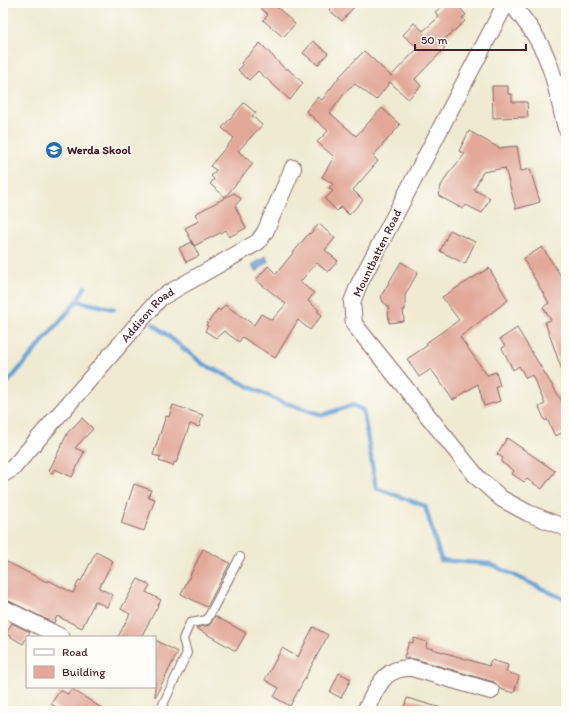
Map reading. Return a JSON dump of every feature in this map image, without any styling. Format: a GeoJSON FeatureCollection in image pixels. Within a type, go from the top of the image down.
{"type":"FeatureCollection","features":[{"type":"Feature","properties":{"kind":"street","name":"Mountbatten Road"},"geometry":{"type":"LineString","coordinates":[[506,3],[359,284],[352,302],[354,324],[478,478],[502,499],[528,513],[566,528]]}},
{"type":"Feature","properties":{"kind":"street"},"geometry":{"type":"LineString","coordinates":[[511,3],[542,47],[554,82],[566,128]]}},
{"type":"Feature","properties":{"kind":"street","name":"Addison Road"},"geometry":{"type":"LineString","coordinates":[[3,474],[12,469],[160,298],[258,242],[265,232],[293,168]]}},
{"type":"Feature","properties":{"kind":"street"},"geometry":{"type":"LineString","coordinates":[[3,608],[59,636]]}},
{"type":"Feature","properties":{"kind":"street"},"geometry":{"type":"LineString","coordinates":[[365,711],[380,682],[387,674],[404,667],[491,691]]}},
{"type":"Feature","properties":{"kind":"lane"},"geometry":{"type":"LineString","coordinates":[[160,711],[187,653],[183,639],[190,623],[207,620],[240,557]]}},
{"type":"Feature","properties":{"kind":"water"},"geometry":{"type":"Polygon","coordinates":[[[266,256],[268,262],[256,272],[252,265],[266,256]]]}},
{"type":"Feature","properties":{"kind":"building"},"geometry":{"type":"Polygon","coordinates":[[[255,3],[273,3],[295,24],[283,37],[263,20],[268,15],[255,3]]]}},
{"type":"Feature","properties":{"kind":"building"},"geometry":{"type":"Polygon","coordinates":[[[335,3],[357,3],[342,21],[329,10],[335,3]]]}},
{"type":"Feature","properties":{"kind":"building"},"geometry":{"type":"Polygon","coordinates":[[[446,3],[456,3],[466,15],[462,18],[465,21],[439,44],[445,48],[415,79],[421,86],[408,99],[390,82],[376,100],[355,84],[348,89],[330,113],[356,136],[382,108],[400,125],[373,156],[378,161],[353,190],[363,200],[349,215],[341,207],[337,211],[325,199],[333,191],[329,188],[333,184],[322,177],[334,157],[317,142],[328,131],[306,111],[318,97],[322,100],[340,76],[364,51],[391,76],[418,48],[403,35],[414,23],[423,31],[439,17],[435,12],[446,3]]]}},
{"type":"Feature","properties":{"kind":"building"},"geometry":{"type":"Polygon","coordinates":[[[313,41],[328,53],[318,65],[303,53],[313,41]]]}},
{"type":"Feature","properties":{"kind":"building"},"geometry":{"type":"Polygon","coordinates":[[[260,43],[286,70],[287,68],[303,83],[290,100],[258,71],[249,80],[238,70],[243,65],[241,63],[260,43]]]}},
{"type":"Feature","properties":{"kind":"building"},"geometry":{"type":"Polygon","coordinates":[[[492,86],[508,86],[508,94],[512,94],[512,102],[527,102],[528,117],[493,118],[492,86]]]}},
{"type":"Feature","properties":{"kind":"building"},"geometry":{"type":"Polygon","coordinates":[[[244,103],[256,113],[252,116],[262,125],[238,151],[253,164],[225,197],[210,184],[214,179],[211,176],[216,170],[210,166],[234,138],[222,128],[244,103]]]}},
{"type":"Feature","properties":{"kind":"building"},"geometry":{"type":"Polygon","coordinates":[[[469,131],[499,148],[517,146],[521,171],[530,169],[540,202],[516,209],[505,168],[483,172],[474,190],[490,198],[482,213],[466,205],[463,209],[439,196],[441,186],[448,174],[465,154],[459,151],[469,131]]]}},
{"type":"Feature","properties":{"kind":"building"},"geometry":{"type":"Polygon","coordinates":[[[234,193],[241,199],[235,206],[246,228],[229,237],[226,230],[194,246],[185,228],[199,221],[195,214],[234,193]]]}},
{"type":"Feature","properties":{"kind":"building"},"geometry":{"type":"Polygon","coordinates":[[[319,224],[335,238],[325,250],[338,261],[328,272],[317,263],[300,282],[314,293],[308,301],[319,310],[317,311],[322,315],[310,330],[298,320],[275,358],[242,337],[239,342],[224,331],[216,338],[205,331],[208,326],[206,325],[218,309],[220,311],[225,305],[254,325],[261,314],[272,320],[286,304],[256,280],[268,266],[276,274],[309,233],[310,234],[319,224]]]}},
{"type":"Feature","properties":{"kind":"building"},"geometry":{"type":"Polygon","coordinates":[[[450,230],[475,242],[465,264],[440,251],[450,230]]]}},
{"type":"Feature","properties":{"kind":"building"},"geometry":{"type":"Polygon","coordinates":[[[192,242],[199,256],[186,262],[179,248],[192,242]]]}},
{"type":"Feature","properties":{"kind":"building"},"geometry":{"type":"Polygon","coordinates":[[[542,247],[566,284],[566,376],[564,376],[545,322],[551,320],[543,307],[549,303],[523,259],[542,247]]]}},
{"type":"Feature","properties":{"kind":"building"},"geometry":{"type":"Polygon","coordinates":[[[401,262],[418,272],[405,295],[405,310],[403,310],[404,321],[389,323],[388,306],[383,302],[381,296],[401,262]]]}},
{"type":"Feature","properties":{"kind":"building"},"geometry":{"type":"Polygon","coordinates":[[[489,268],[508,300],[460,337],[487,375],[496,372],[500,386],[496,387],[500,401],[484,406],[478,384],[453,400],[431,369],[419,377],[407,359],[428,345],[426,343],[459,320],[442,297],[489,268]]]}},
{"type":"Feature","properties":{"kind":"building"},"geometry":{"type":"Polygon","coordinates":[[[517,328],[566,408],[566,431],[555,436],[547,419],[545,421],[539,407],[545,404],[532,375],[526,378],[519,366],[513,370],[502,348],[505,346],[500,339],[517,328]]]}},
{"type":"Feature","properties":{"kind":"building"},"geometry":{"type":"Polygon","coordinates":[[[173,405],[203,415],[199,427],[190,424],[176,463],[174,462],[173,466],[159,461],[161,457],[153,455],[166,416],[169,417],[173,405]]]}},
{"type":"Feature","properties":{"kind":"building"},"geometry":{"type":"Polygon","coordinates":[[[82,418],[93,429],[75,448],[84,452],[72,477],[55,469],[52,473],[49,471],[68,432],[82,418]]]}},
{"type":"Feature","properties":{"kind":"building"},"geometry":{"type":"Polygon","coordinates":[[[507,438],[555,471],[542,489],[527,479],[524,482],[512,474],[514,471],[501,462],[503,458],[497,454],[507,438]]]}},
{"type":"Feature","properties":{"kind":"building"},"geometry":{"type":"Polygon","coordinates":[[[134,484],[151,490],[148,497],[155,499],[144,531],[121,523],[134,484]]]}},
{"type":"Feature","properties":{"kind":"building"},"geometry":{"type":"Polygon","coordinates":[[[203,549],[230,563],[207,607],[181,594],[203,549]]]}},
{"type":"Feature","properties":{"kind":"building"},"geometry":{"type":"Polygon","coordinates":[[[96,552],[113,561],[99,588],[113,595],[107,607],[95,601],[82,628],[57,616],[54,623],[3,598],[3,560],[73,593],[96,552]]]}},
{"type":"Feature","properties":{"kind":"building"},"geometry":{"type":"Polygon","coordinates":[[[138,579],[150,585],[146,592],[161,600],[142,636],[119,636],[130,614],[121,609],[138,579]]]}},
{"type":"Feature","properties":{"kind":"building"},"geometry":{"type":"Polygon","coordinates":[[[215,616],[246,633],[236,651],[196,628],[210,625],[215,616]]]}},
{"type":"Feature","properties":{"kind":"building"},"geometry":{"type":"Polygon","coordinates":[[[12,623],[30,632],[26,636],[23,644],[6,634],[12,623]]]}},
{"type":"Feature","properties":{"kind":"building"},"geometry":{"type":"Polygon","coordinates":[[[313,627],[328,635],[290,706],[274,697],[279,688],[265,680],[282,648],[298,657],[313,627]]]}},
{"type":"Feature","properties":{"kind":"building"},"geometry":{"type":"Polygon","coordinates":[[[414,638],[427,642],[426,647],[489,666],[491,660],[508,665],[506,672],[519,676],[514,693],[500,689],[494,682],[415,659],[404,658],[409,642],[413,643],[414,638]]]}},
{"type":"Feature","properties":{"kind":"building"},"geometry":{"type":"Polygon","coordinates":[[[156,641],[178,652],[155,697],[156,688],[156,641]]]}},
{"type":"Feature","properties":{"kind":"building"},"geometry":{"type":"Polygon","coordinates":[[[339,673],[351,679],[341,698],[330,692],[339,673]]]}},
{"type":"Feature","properties":{"kind":"building"},"geometry":{"type":"Polygon","coordinates":[[[72,689],[106,711],[62,711],[51,704],[60,690],[68,694],[72,689]]]}},
{"type":"Feature","properties":{"kind":"building"},"geometry":{"type":"Polygon","coordinates":[[[407,698],[441,708],[440,711],[403,711],[407,698]]]}},
{"type":"Feature","properties":{"kind":"waterway"},"geometry":{"type":"LineString","coordinates":[[3,382],[9,381],[77,301],[85,287]]}},
{"type":"Feature","properties":{"kind":"waterway"},"geometry":{"type":"LineString","coordinates":[[77,301],[114,309]]}},
{"type":"Feature","properties":{"kind":"waterway"},"geometry":{"type":"LineString","coordinates":[[153,324],[203,364],[279,401],[323,415],[353,405],[363,410],[376,488],[425,506],[441,560],[490,564],[566,600]]}},
{"type":"Feature","properties":{"kind":"place","name":"Werda Skool"},"geometry":{"type":"Point","coordinates":[54,150]}}]}
